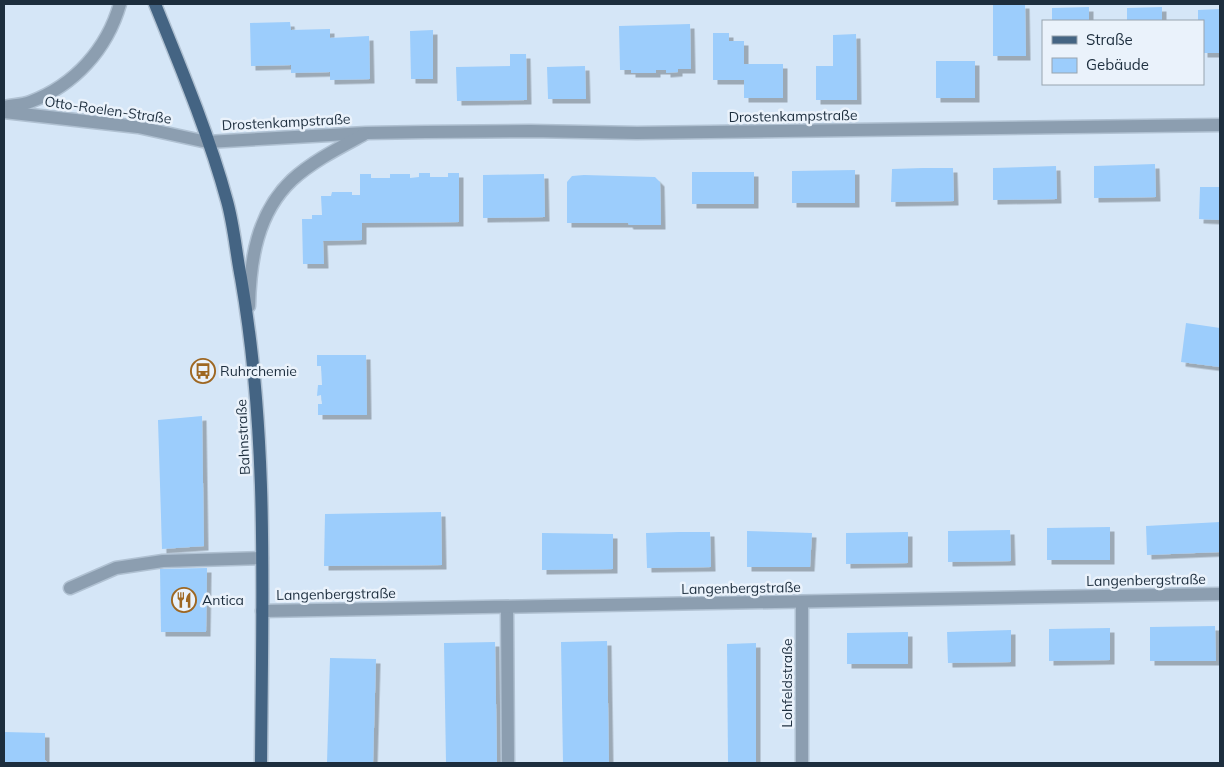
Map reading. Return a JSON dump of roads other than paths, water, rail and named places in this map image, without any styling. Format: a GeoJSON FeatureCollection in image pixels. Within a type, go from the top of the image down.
{"type":"FeatureCollection","features":[{"type":"Feature","properties":{"kind":"main road","name":"Bahnstraße"},"geometry":{"type":"LineString","coordinates":[[155,4],[208,142],[227,202],[248,321],[258,418],[262,558],[261,763]]}},
{"type":"Feature","properties":{"kind":"street","name":"Otto-Roelen-Straße"},"geometry":{"type":"LineString","coordinates":[[4,107],[28,102],[46,95],[80,71],[94,56],[106,38],[120,4]]}},
{"type":"Feature","properties":{"kind":"street","name":"Otto-Roelen-Straße"},"geometry":{"type":"LineString","coordinates":[[4,112],[138,127],[208,142]]}},
{"type":"Feature","properties":{"kind":"street","name":"Drostenkampstraße"},"geometry":{"type":"LineString","coordinates":[[208,142],[366,133],[530,131],[637,133],[1220,125]]}},
{"type":"Feature","properties":{"kind":"street","name":"Drostenkampstraße"},"geometry":{"type":"LineString","coordinates":[[248,321],[249,286],[254,250],[259,230],[276,197],[292,179],[330,153],[366,133]]}},
{"type":"Feature","properties":{"kind":"street"},"geometry":{"type":"LineString","coordinates":[[70,588],[116,568],[163,561],[262,558]]}},
{"type":"Feature","properties":{"kind":"street","name":"Langenbergstraße"},"geometry":{"type":"LineString","coordinates":[[262,611],[1220,594]]}},
{"type":"Feature","properties":{"kind":"street","name":"Lohfeldstraße"},"geometry":{"type":"LineString","coordinates":[[802,602],[802,763]]}},
{"type":"Feature","properties":{"kind":"street"},"geometry":{"type":"LineString","coordinates":[[507,607],[508,763]]}},
{"type":"Feature","properties":{"kind":"place","name":"Ruhrchemie"},"geometry":{"type":"Point","coordinates":[203,371]}},
{"type":"Feature","properties":{"kind":"place","name":"Antica"},"geometry":{"type":"Point","coordinates":[184,600]}}]}
